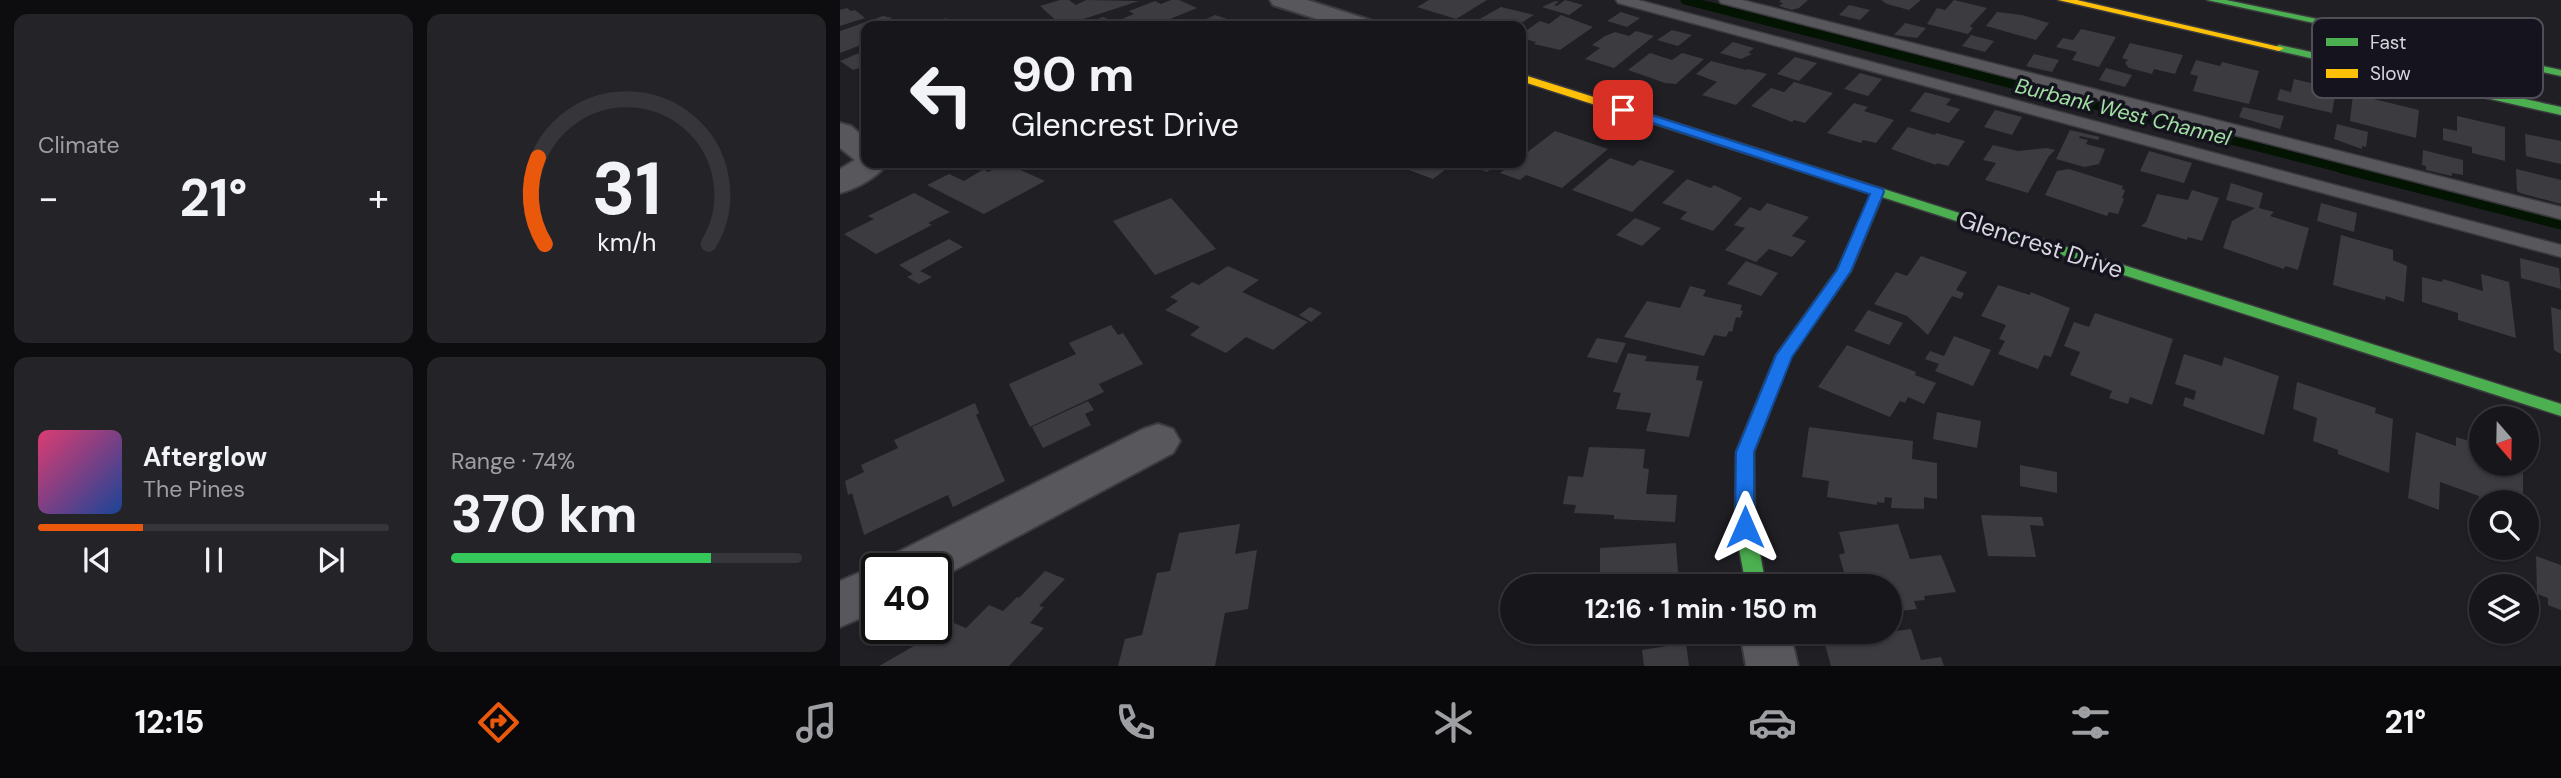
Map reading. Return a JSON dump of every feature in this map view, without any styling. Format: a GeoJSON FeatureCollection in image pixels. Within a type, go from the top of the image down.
{"type":"FeatureCollection","features":[{"type":"Feature","properties":{"kind":"street"},"geometry":{"type":"LineString","coordinates":[[1282,0],[1348,21]]}},
{"type":"Feature","properties":{"kind":"street"},"geometry":{"type":"LineString","coordinates":[[2063,0],[2312,56]]}},
{"type":"Feature","properties":{"kind":"street"},"geometry":{"type":"LineString","coordinates":[[2213,0],[2312,21]]}},
{"type":"Feature","properties":{"kind":"street"},"geometry":{"type":"LineString","coordinates":[[2543,69],[2561,73]]}},
{"type":"Feature","properties":{"kind":"street","name":"Glencrest Drive"},"geometry":{"type":"LineString","coordinates":[[1526,79],[2561,410]]}},
{"type":"Feature","properties":{"kind":"street"},"geometry":{"type":"LineString","coordinates":[[2503,98],[2561,111]]}},
{"type":"Feature","properties":{"kind":"street"},"geometry":{"type":"LineString","coordinates":[[840,132],[861,150]]}},
{"type":"Feature","properties":{"kind":"street"},"geometry":{"type":"LineString","coordinates":[[840,183],[864,168]]}},
{"type":"Feature","properties":{"kind":"street"},"geometry":{"type":"LineString","coordinates":[[1754,574],[1745,527],[1745,452],[1784,355],[1844,271],[1878,192]]}},
{"type":"Feature","properties":{"kind":"street"},"geometry":{"type":"LineString","coordinates":[[942,553],[1158,441]]}},
{"type":"Feature","properties":{"kind":"street"},"geometry":{"type":"LineString","coordinates":[[840,606],[861,595]]}},
{"type":"Feature","properties":{"kind":"street"},"geometry":{"type":"LineString","coordinates":[[1767,644],[1772,666]]}},
{"type":"Feature","properties":{"kind":"lane"},"geometry":{"type":"LineString","coordinates":[[1623,0],[2561,251]]}},
{"type":"Feature","properties":{"kind":"lane"},"geometry":{"type":"LineString","coordinates":[[1726,0],[2561,213]]}},
{"type":"Feature","properties":{"kind":"building"},"geometry":{"type":"Polygon","coordinates":[[[1060,0],[1069,0],[1076,5],[1086,0],[1139,1],[1077,21],[1056,21],[1040,6],[1060,0]]]}},
{"type":"Feature","properties":{"kind":"building"},"geometry":{"type":"Polygon","coordinates":[[[1179,0],[1197,8],[1170,19],[1173,21],[1122,19],[1134,14],[1129,11],[1155,1],[1161,4],[1179,0]]]}},
{"type":"Feature","properties":{"kind":"building"},"geometry":{"type":"Polygon","coordinates":[[[1429,0],[1487,0],[1456,19],[1417,7],[1429,0]]]}},
{"type":"Feature","properties":{"kind":"building"},"geometry":{"type":"Polygon","coordinates":[[[1565,0],[1583,5],[1569,15],[1542,7],[1555,1],[1559,2],[1554,5],[1557,6],[1565,0]]]}},
{"type":"Feature","properties":{"kind":"building"},"geometry":{"type":"Polygon","coordinates":[[[1808,0],[1792,10],[1779,6],[1783,3],[1779,2],[1808,0]]]}},
{"type":"Feature","properties":{"kind":"building"},"geometry":{"type":"Polygon","coordinates":[[[1881,0],[1921,0],[1909,10],[1881,0]]]}},
{"type":"Feature","properties":{"kind":"building"},"geometry":{"type":"Polygon","coordinates":[[[1954,0],[1987,8],[1970,26],[1973,28],[1968,34],[1927,24],[1937,8],[1945,10],[1954,0]]]}},
{"type":"Feature","properties":{"kind":"building"},"geometry":{"type":"Polygon","coordinates":[[[1849,5],[1870,10],[1860,20],[1839,15],[1849,5]]]}},
{"type":"Feature","properties":{"kind":"building"},"geometry":{"type":"Polygon","coordinates":[[[1501,7],[1534,15],[1524,21],[1476,21],[1501,7]]]}},
{"type":"Feature","properties":{"kind":"building"},"geometry":{"type":"Polygon","coordinates":[[[840,10],[855,10],[865,18],[840,26],[840,10]]]}},
{"type":"Feature","properties":{"kind":"building"},"geometry":{"type":"Polygon","coordinates":[[[1621,12],[1640,18],[1627,27],[1607,21],[1621,12]]]}},
{"type":"Feature","properties":{"kind":"building"},"geometry":{"type":"Polygon","coordinates":[[[1997,12],[2022,15],[2049,23],[2036,40],[1986,26],[1997,12]]]}},
{"type":"Feature","properties":{"kind":"building"},"geometry":{"type":"Polygon","coordinates":[[[1215,15],[1233,21],[1202,21],[1215,15]]]}},
{"type":"Feature","properties":{"kind":"building"},"geometry":{"type":"Polygon","coordinates":[[[1561,15],[1593,27],[1560,50],[1526,39],[1526,31],[1540,21],[1549,24],[1561,15]]]}},
{"type":"Feature","properties":{"kind":"building"},"geometry":{"type":"Polygon","coordinates":[[[883,16],[892,18],[887,21],[869,21],[883,16]]]}},
{"type":"Feature","properties":{"kind":"building"},"geometry":{"type":"Polygon","coordinates":[[[1103,17],[1112,21],[1092,21],[1103,17]]]}},
{"type":"Feature","properties":{"kind":"building"},"geometry":{"type":"Polygon","coordinates":[[[1905,23],[1926,28],[1917,38],[1894,35],[1905,23]]]}},
{"type":"Feature","properties":{"kind":"building"},"geometry":{"type":"Polygon","coordinates":[[[861,24],[861,45],[840,53],[840,31],[861,24]]]}},
{"type":"Feature","properties":{"kind":"building"},"geometry":{"type":"Polygon","coordinates":[[[2081,29],[2116,37],[2099,67],[2072,60],[2077,52],[2056,47],[2063,38],[2073,40],[2081,29]]]}},
{"type":"Feature","properties":{"kind":"building"},"geometry":{"type":"Polygon","coordinates":[[[1672,30],[1692,35],[1678,46],[1657,40],[1672,30]]]}},
{"type":"Feature","properties":{"kind":"building"},"geometry":{"type":"Polygon","coordinates":[[[1636,31],[1654,36],[1614,68],[1585,59],[1600,48],[1592,45],[1605,36],[1615,32],[1629,36],[1636,31]]]}},
{"type":"Feature","properties":{"kind":"building"},"geometry":{"type":"Polygon","coordinates":[[[1971,35],[1994,41],[1985,52],[1962,46],[1971,35]]]}},
{"type":"Feature","properties":{"kind":"building"},"geometry":{"type":"Polygon","coordinates":[[[1733,42],[1754,48],[1748,53],[1752,54],[1741,59],[1720,53],[1733,42]]]}},
{"type":"Feature","properties":{"kind":"building"},"geometry":{"type":"Polygon","coordinates":[[[2130,43],[2183,55],[2175,74],[2154,69],[2152,74],[2129,68],[2125,63],[2128,60],[2122,58],[2130,43]]]}},
{"type":"Feature","properties":{"kind":"building"},"geometry":{"type":"Polygon","coordinates":[[[861,52],[861,69],[853,70],[840,61],[861,52]]]}},
{"type":"Feature","properties":{"kind":"building"},"geometry":{"type":"Polygon","coordinates":[[[1650,53],[1672,60],[1682,53],[1704,59],[1676,84],[1665,83],[1628,70],[1650,53]]]}},
{"type":"Feature","properties":{"kind":"building"},"geometry":{"type":"Polygon","coordinates":[[[2034,54],[2059,60],[2052,72],[2026,66],[2034,54]]]}},
{"type":"Feature","properties":{"kind":"building"},"geometry":{"type":"Polygon","coordinates":[[[1795,57],[1817,63],[1799,81],[1777,74],[1795,57]]]}},
{"type":"Feature","properties":{"kind":"building"},"geometry":{"type":"Polygon","coordinates":[[[2196,60],[2220,66],[2222,62],[2259,71],[2249,104],[2193,91],[2198,76],[2190,74],[2196,60]]]}},
{"type":"Feature","properties":{"kind":"building"},"geometry":{"type":"Polygon","coordinates":[[[1711,61],[1767,74],[1736,105],[1702,95],[1717,82],[1696,74],[1711,61]]]}},
{"type":"Feature","properties":{"kind":"building"},"geometry":{"type":"Polygon","coordinates":[[[2106,68],[2132,75],[2125,87],[2099,80],[2106,68]]]}},
{"type":"Feature","properties":{"kind":"building"},"geometry":{"type":"Polygon","coordinates":[[[1860,73],[1882,79],[1868,96],[1844,89],[1860,73]]]}},
{"type":"Feature","properties":{"kind":"building"},"geometry":{"type":"Polygon","coordinates":[[[2294,79],[2312,83],[2312,98],[2334,98],[2332,113],[2277,100],[2280,89],[2291,92],[2294,79]]]}},
{"type":"Feature","properties":{"kind":"building"},"geometry":{"type":"Polygon","coordinates":[[[1794,82],[1833,93],[1805,123],[1794,120],[1792,122],[1751,106],[1771,88],[1784,92],[1794,82]]]}},
{"type":"Feature","properties":{"kind":"building"},"geometry":{"type":"Polygon","coordinates":[[[1925,92],[1951,99],[1946,105],[1960,109],[1949,123],[1910,111],[1925,92]]]}},
{"type":"Feature","properties":{"kind":"building"},"geometry":{"type":"Polygon","coordinates":[[[2353,98],[2370,98],[2419,110],[2416,138],[2350,121],[2353,98]]]}},
{"type":"Feature","properties":{"kind":"building"},"geometry":{"type":"Polygon","coordinates":[[[1854,103],[1868,107],[1864,111],[1894,120],[1876,143],[1863,140],[1861,143],[1827,133],[1854,103]]]}},
{"type":"Feature","properties":{"kind":"building"},"geometry":{"type":"Polygon","coordinates":[[[2243,107],[2284,116],[2280,129],[2239,117],[2243,107]]]}},
{"type":"Feature","properties":{"kind":"building"},"geometry":{"type":"Polygon","coordinates":[[[1995,110],[2022,117],[2012,135],[1984,127],[1995,110]]]}},
{"type":"Feature","properties":{"kind":"building"},"geometry":{"type":"Polygon","coordinates":[[[2457,116],[2505,127],[2505,161],[2472,153],[2472,147],[2443,140],[2443,128],[2457,131],[2457,116]]]}},
{"type":"Feature","properties":{"kind":"building"},"geometry":{"type":"Polygon","coordinates":[[[2337,124],[2368,132],[2366,147],[2362,146],[2362,149],[2334,139],[2337,124]]]}},
{"type":"Feature","properties":{"kind":"building"},"geometry":{"type":"Polygon","coordinates":[[[1908,127],[1965,141],[1948,166],[1936,165],[1891,149],[1908,127]]]}},
{"type":"Feature","properties":{"kind":"building"},"geometry":{"type":"Polygon","coordinates":[[[2070,130],[2100,137],[2098,140],[2079,138],[2088,140],[2086,144],[2105,149],[2099,164],[2084,167],[2056,159],[2070,130]]]}},
{"type":"Feature","properties":{"kind":"building"},"geometry":{"type":"Polygon","coordinates":[[[1555,131],[1608,149],[1562,188],[1526,175],[1520,180],[1500,173],[1506,168],[1526,168],[1526,153],[1555,131]]]}},
{"type":"Feature","properties":{"kind":"building"},"geometry":{"type":"Polygon","coordinates":[[[2525,134],[2561,141],[2561,164],[2526,156],[2525,134]]]}},
{"type":"Feature","properties":{"kind":"building"},"geometry":{"type":"Polygon","coordinates":[[[1993,145],[2018,151],[2047,148],[2055,150],[2028,193],[1985,180],[1996,163],[1983,160],[1993,145]]]}},
{"type":"Feature","properties":{"kind":"building"},"geometry":{"type":"Polygon","coordinates":[[[2423,150],[2463,160],[2463,175],[2452,173],[2452,176],[2426,170],[2426,166],[2422,165],[2423,150]]]}},
{"type":"Feature","properties":{"kind":"building"},"geometry":{"type":"Polygon","coordinates":[[[2149,151],[2192,163],[2184,183],[2140,171],[2149,151]]]}},
{"type":"Feature","properties":{"kind":"building"},"geometry":{"type":"Polygon","coordinates":[[[1610,158],[1633,166],[1640,160],[1675,171],[1632,212],[1572,190],[1610,158]]]}},
{"type":"Feature","properties":{"kind":"building"},"geometry":{"type":"Polygon","coordinates":[[[996,168],[1016,168],[1045,181],[984,214],[927,185],[949,174],[964,181],[984,169],[988,172],[996,168]]]}},
{"type":"Feature","properties":{"kind":"building"},"geometry":{"type":"Polygon","coordinates":[[[1408,168],[1447,168],[1433,179],[1408,168]]]}},
{"type":"Feature","properties":{"kind":"building"},"geometry":{"type":"Polygon","coordinates":[[[1477,168],[1492,168],[1487,172],[1477,168]]]}},
{"type":"Feature","properties":{"kind":"building"},"geometry":{"type":"Polygon","coordinates":[[[2069,169],[2123,186],[2124,199],[2118,214],[2109,212],[2107,216],[2045,195],[2057,171],[2069,169]]]}},
{"type":"Feature","properties":{"kind":"building"},"geometry":{"type":"Polygon","coordinates":[[[2516,169],[2561,180],[2561,204],[2517,191],[2516,169]]]}},
{"type":"Feature","properties":{"kind":"building"},"geometry":{"type":"Polygon","coordinates":[[[1687,179],[1711,188],[1714,185],[1742,198],[1713,231],[1680,219],[1687,212],[1662,203],[1687,179]]]}},
{"type":"Feature","properties":{"kind":"building"},"geometry":{"type":"Polygon","coordinates":[[[2231,183],[2263,193],[2259,208],[2274,212],[2270,216],[2309,228],[2298,270],[2285,266],[2284,269],[2223,248],[2232,221],[2255,208],[2226,200],[2231,183]]]}},
{"type":"Feature","properties":{"kind":"building"},"geometry":{"type":"Polygon","coordinates":[[[2192,190],[2219,198],[2202,241],[2188,237],[2187,240],[2141,226],[2146,222],[2157,194],[2188,200],[2192,190]]]}},
{"type":"Feature","properties":{"kind":"building"},"geometry":{"type":"Polygon","coordinates":[[[914,193],[950,212],[928,223],[932,225],[876,254],[844,234],[874,219],[868,216],[914,193]]]}},
{"type":"Feature","properties":{"kind":"building"},"geometry":{"type":"Polygon","coordinates":[[[1171,198],[1216,249],[1155,275],[1113,221],[1171,198]]]}},
{"type":"Feature","properties":{"kind":"building"},"geometry":{"type":"Polygon","coordinates":[[[1767,203],[1809,217],[1792,236],[1806,241],[1792,257],[1769,249],[1756,262],[1725,250],[1745,228],[1734,225],[1750,207],[1760,211],[1767,203]]]}},
{"type":"Feature","properties":{"kind":"building"},"geometry":{"type":"Polygon","coordinates":[[[2321,203],[2357,213],[2354,232],[2317,221],[2321,203]]]}},
{"type":"Feature","properties":{"kind":"building"},"geometry":{"type":"Polygon","coordinates":[[[1635,218],[1661,228],[1642,246],[1616,235],[1635,218]]]}},
{"type":"Feature","properties":{"kind":"building"},"geometry":{"type":"Polygon","coordinates":[[[2341,235],[2393,250],[2393,260],[2407,266],[2404,302],[2386,296],[2385,300],[2333,285],[2341,235]]]}},
{"type":"Feature","properties":{"kind":"building"},"geometry":{"type":"Polygon","coordinates":[[[949,239],[963,247],[920,271],[932,277],[919,284],[907,277],[913,274],[899,265],[949,239]]]}},
{"type":"Feature","properties":{"kind":"building"},"geometry":{"type":"Polygon","coordinates":[[[1921,256],[1967,272],[1956,290],[1964,293],[1961,299],[1952,296],[1928,335],[1907,316],[1874,304],[1896,272],[1907,276],[1921,256]]]}},
{"type":"Feature","properties":{"kind":"building"},"geometry":{"type":"Polygon","coordinates":[[[2520,258],[2559,268],[2561,289],[2521,278],[2520,258]]]}},
{"type":"Feature","properties":{"kind":"building"},"geometry":{"type":"Polygon","coordinates":[[[1746,261],[1778,273],[1761,296],[1727,284],[1746,261]]]}},
{"type":"Feature","properties":{"kind":"building"},"geometry":{"type":"Polygon","coordinates":[[[1228,266],[1259,280],[1242,292],[1308,322],[1273,350],[1246,337],[1226,353],[1190,335],[1200,327],[1165,310],[1178,301],[1170,297],[1192,282],[1199,285],[1228,266]]]}},
{"type":"Feature","properties":{"kind":"building"},"geometry":{"type":"Polygon","coordinates":[[[2481,274],[2509,282],[2516,338],[2458,320],[2458,313],[2422,302],[2422,277],[2442,282],[2443,279],[2483,291],[2481,274]]]}},
{"type":"Feature","properties":{"kind":"building"},"geometry":{"type":"Polygon","coordinates":[[[1998,285],[2030,295],[2031,292],[2070,308],[2051,357],[2044,355],[2038,369],[1998,354],[2005,341],[1999,339],[2006,325],[1981,316],[1998,285]]]}},
{"type":"Feature","properties":{"kind":"building"},"geometry":{"type":"Polygon","coordinates":[[[1690,286],[1706,290],[1703,296],[1742,305],[1740,310],[1743,311],[1740,318],[1736,317],[1732,332],[1729,331],[1726,337],[1714,335],[1704,356],[1624,337],[1647,301],[1680,308],[1690,286]]]}},
{"type":"Feature","properties":{"kind":"building"},"geometry":{"type":"Polygon","coordinates":[[[1310,307],[1322,313],[1311,322],[1299,315],[1310,307]]]}},
{"type":"Feature","properties":{"kind":"building"},"geometry":{"type":"Polygon","coordinates":[[[2551,307],[2561,310],[2561,354],[2554,350],[2551,307]]]}},
{"type":"Feature","properties":{"kind":"building"},"geometry":{"type":"Polygon","coordinates":[[[1868,310],[1903,323],[1889,345],[1854,331],[1868,310]]]}},
{"type":"Feature","properties":{"kind":"building"},"geometry":{"type":"Polygon","coordinates":[[[2095,313],[2173,339],[2152,405],[2130,397],[2128,404],[2109,398],[2112,391],[2070,375],[2080,352],[2064,346],[2074,322],[2089,327],[2095,313]]]}},
{"type":"Feature","properties":{"kind":"building"},"geometry":{"type":"Polygon","coordinates":[[[1111,325],[1118,335],[1123,333],[1143,364],[1099,384],[1104,392],[1030,427],[1009,384],[1076,354],[1069,343],[1111,325]]]}},
{"type":"Feature","properties":{"kind":"building"},"geometry":{"type":"Polygon","coordinates":[[[1954,336],[1991,350],[1973,386],[1935,371],[1939,364],[1925,359],[1930,351],[1944,356],[1954,336]]]}},
{"type":"Feature","properties":{"kind":"building"},"geometry":{"type":"Polygon","coordinates":[[[1597,338],[1626,343],[1617,363],[1587,357],[1597,338]]]}},
{"type":"Feature","properties":{"kind":"building"},"geometry":{"type":"Polygon","coordinates":[[[1847,345],[1916,372],[1915,375],[1936,383],[1924,404],[1908,397],[1905,403],[1900,401],[1890,417],[1818,387],[1847,345]]]}},
{"type":"Feature","properties":{"kind":"building"},"geometry":{"type":"Polygon","coordinates":[[[1628,353],[1647,356],[1645,361],[1699,366],[1696,380],[1703,381],[1689,437],[1646,431],[1651,413],[1616,409],[1621,393],[1613,392],[1628,353]]]}},
{"type":"Feature","properties":{"kind":"building"},"geometry":{"type":"Polygon","coordinates":[[[2184,354],[2222,366],[2224,357],[2279,376],[2264,435],[2183,406],[2185,397],[2194,400],[2196,391],[2175,384],[2184,354]]]}},
{"type":"Feature","properties":{"kind":"building"},"geometry":{"type":"Polygon","coordinates":[[[2297,382],[2376,408],[2375,413],[2393,419],[2389,473],[2338,454],[2338,450],[2313,441],[2317,418],[2293,409],[2297,382]]]}},
{"type":"Feature","properties":{"kind":"building"},"geometry":{"type":"Polygon","coordinates":[[[1088,401],[1094,410],[1085,414],[1091,425],[1043,448],[1032,427],[1088,401]]]}},
{"type":"Feature","properties":{"kind":"building"},"geometry":{"type":"Polygon","coordinates":[[[975,403],[979,413],[976,415],[1005,481],[953,507],[948,495],[864,535],[852,493],[848,495],[845,481],[864,472],[861,465],[898,448],[894,440],[975,403]]]}},
{"type":"Feature","properties":{"kind":"building"},"geometry":{"type":"Polygon","coordinates":[[[1937,412],[1981,421],[1977,448],[1933,439],[1937,412]]]}},
{"type":"Feature","properties":{"kind":"building"},"geometry":{"type":"Polygon","coordinates":[[[1809,427],[1913,441],[1912,459],[1937,463],[1937,499],[1924,497],[1924,509],[1891,508],[1892,498],[1885,497],[1884,503],[1877,502],[1877,505],[1827,497],[1829,481],[1802,477],[1809,427]]]}},
{"type":"Feature","properties":{"kind":"building"},"geometry":{"type":"Polygon","coordinates":[[[2416,432],[2456,446],[2456,437],[2469,441],[2469,476],[2523,476],[2523,490],[2469,490],[2469,492],[2440,482],[2439,510],[2408,498],[2416,432]]]}},
{"type":"Feature","properties":{"kind":"building"},"geometry":{"type":"Polygon","coordinates":[[[1589,447],[1645,449],[1643,468],[1649,469],[1646,494],[1677,495],[1675,522],[1614,519],[1614,515],[1574,513],[1576,505],[1563,504],[1568,476],[1583,477],[1589,447]]]}},
{"type":"Feature","properties":{"kind":"building"},"geometry":{"type":"Polygon","coordinates":[[[2020,465],[2057,472],[2057,493],[2020,486],[2020,465]]]}},
{"type":"Feature","properties":{"kind":"building"},"geometry":{"type":"Polygon","coordinates":[[[1981,515],[2042,517],[2044,526],[2030,525],[2036,557],[1988,556],[1981,515]]]}},
{"type":"Feature","properties":{"kind":"building"},"geometry":{"type":"Polygon","coordinates":[[[1240,524],[1235,554],[1257,550],[1248,609],[1225,613],[1215,666],[1118,666],[1125,639],[1142,635],[1157,573],[1170,571],[1179,533],[1240,524]]]}},
{"type":"Feature","properties":{"kind":"building"},"geometry":{"type":"Polygon","coordinates":[[[1898,524],[1910,559],[1941,555],[1956,592],[1924,596],[1925,600],[1914,601],[1917,609],[1902,611],[1902,574],[1845,574],[1839,555],[1845,553],[1839,532],[1898,524]]]}},
{"type":"Feature","properties":{"kind":"building"},"geometry":{"type":"Polygon","coordinates":[[[1676,543],[1678,574],[1600,574],[1600,548],[1676,543]]]}},
{"type":"Feature","properties":{"kind":"building"},"geometry":{"type":"Polygon","coordinates":[[[2539,557],[2561,565],[2561,610],[2548,605],[2548,598],[2539,595],[2539,574],[2536,574],[2536,560],[2539,557]]]}},
{"type":"Feature","properties":{"kind":"building"},"geometry":{"type":"Polygon","coordinates":[[[1045,571],[1065,579],[1039,606],[1044,607],[1030,623],[1044,628],[1009,666],[879,666],[917,644],[952,644],[952,624],[966,628],[989,605],[1003,611],[1045,571]]]}},
{"type":"Feature","properties":{"kind":"building"},"geometry":{"type":"Polygon","coordinates":[[[1911,629],[1921,660],[1941,657],[1944,666],[1831,666],[1825,644],[1902,644],[1902,630],[1911,629]]]}},
{"type":"Feature","properties":{"kind":"building"},"geometry":{"type":"Polygon","coordinates":[[[1686,644],[1689,666],[1644,666],[1642,650],[1686,644]]]}},
{"type":"Feature","properties":{"kind":"waterway","name":"Burbank West Channel"},"geometry":{"type":"LineString","coordinates":[[1685,0],[2348,170]]}},
{"type":"Feature","properties":{"kind":"waterway","name":"Burbank West Channel"},"geometry":{"type":"LineString","coordinates":[[2342,168],[2561,224]]}},
{"type":"Feature","properties":{"kind":"traffic: fast"},"geometry":{"type":"LineString","coordinates":[[2212,0],[2312,21]]}},
{"type":"Feature","properties":{"kind":"traffic: fast"},"geometry":{"type":"LineString","coordinates":[[2279,48],[2312,55]]}},
{"type":"Feature","properties":{"kind":"traffic: fast"},"geometry":{"type":"LineString","coordinates":[[2543,69],[2561,73]]}},
{"type":"Feature","properties":{"kind":"traffic: fast"},"geometry":{"type":"LineString","coordinates":[[2503,98],[2561,111]]}},
{"type":"Feature","properties":{"kind":"traffic: fast"},"geometry":{"type":"LineString","coordinates":[[1767,156],[2561,410]]}},
{"type":"Feature","properties":{"kind":"traffic: fast"},"geometry":{"type":"LineString","coordinates":[[1754,574],[1745,527],[1745,452],[1784,355],[1844,271],[1878,192]]}},
{"type":"Feature","properties":{"kind":"traffic: slow"},"geometry":{"type":"LineString","coordinates":[[2063,0],[2279,48]]}},
{"type":"Feature","properties":{"kind":"traffic: slow"},"geometry":{"type":"LineString","coordinates":[[1526,79],[1767,156]]}},
{"type":"Feature","properties":{"kind":"route"},"geometry":{"type":"LineString","coordinates":[[1623,110],[1878,192],[1844,271],[1784,355],[1745,452],[1745,527]]}}]}
